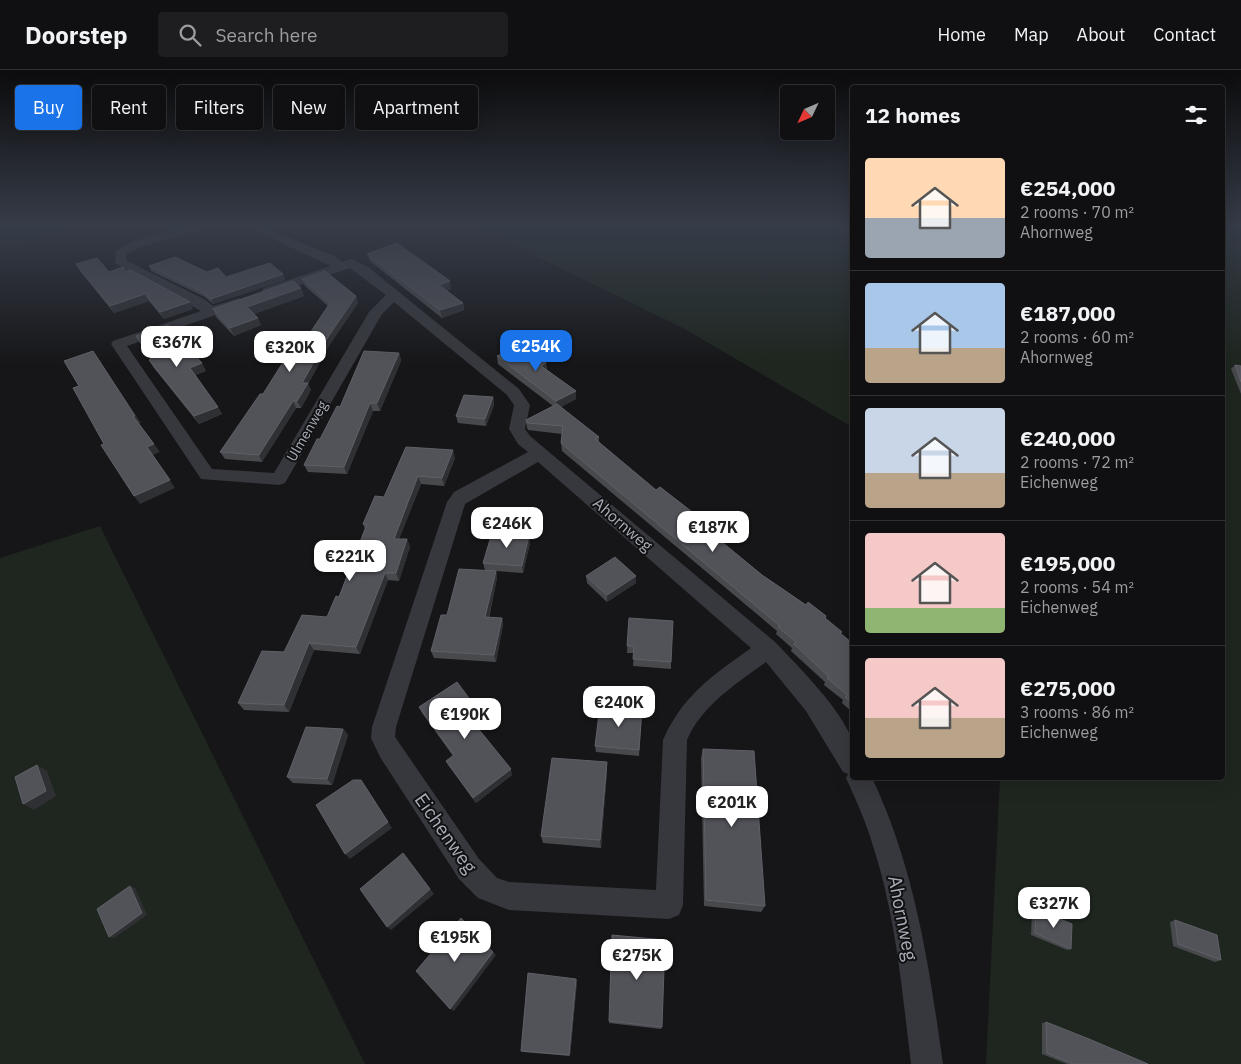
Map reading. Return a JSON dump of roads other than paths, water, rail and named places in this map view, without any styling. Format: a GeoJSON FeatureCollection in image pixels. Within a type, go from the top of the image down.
{"type":"FeatureCollection","features":[{"type":"Feature","properties":{"kind":"street"},"geometry":{"type":"LineString","coordinates":[[139,272],[199,302],[211,312]]}},
{"type":"Feature","properties":{"kind":"street","name":"Ulmenweg"},"geometry":{"type":"LineString","coordinates":[[322,272],[118,344],[207,475],[279,479],[376,312],[387,300],[395,296]]}},
{"type":"Feature","properties":{"kind":"street"},"geometry":{"type":"LineString","coordinates":[[364,272],[395,296]]}},
{"type":"Feature","properties":{"kind":"street","name":"Ahornweg"},"geometry":{"type":"LineString","coordinates":[[395,296],[513,392],[522,405],[517,422],[520,434],[540,453],[767,649],[796,679],[822,713],[850,761]]}},
{"type":"Feature","properties":{"kind":"street","name":"Eichenweg"},"geometry":{"type":"LineString","coordinates":[[540,453],[460,497],[456,502],[384,727],[383,738],[388,749],[469,870],[488,888],[509,896],[669,905],[675,740],[680,724],[690,711],[767,649]]}},
{"type":"Feature","properties":{"kind":"street","name":"Ahornweg"},"geometry":{"type":"LineString","coordinates":[[860,780],[883,835],[894,872],[907,930],[927,1064]]}}]}
